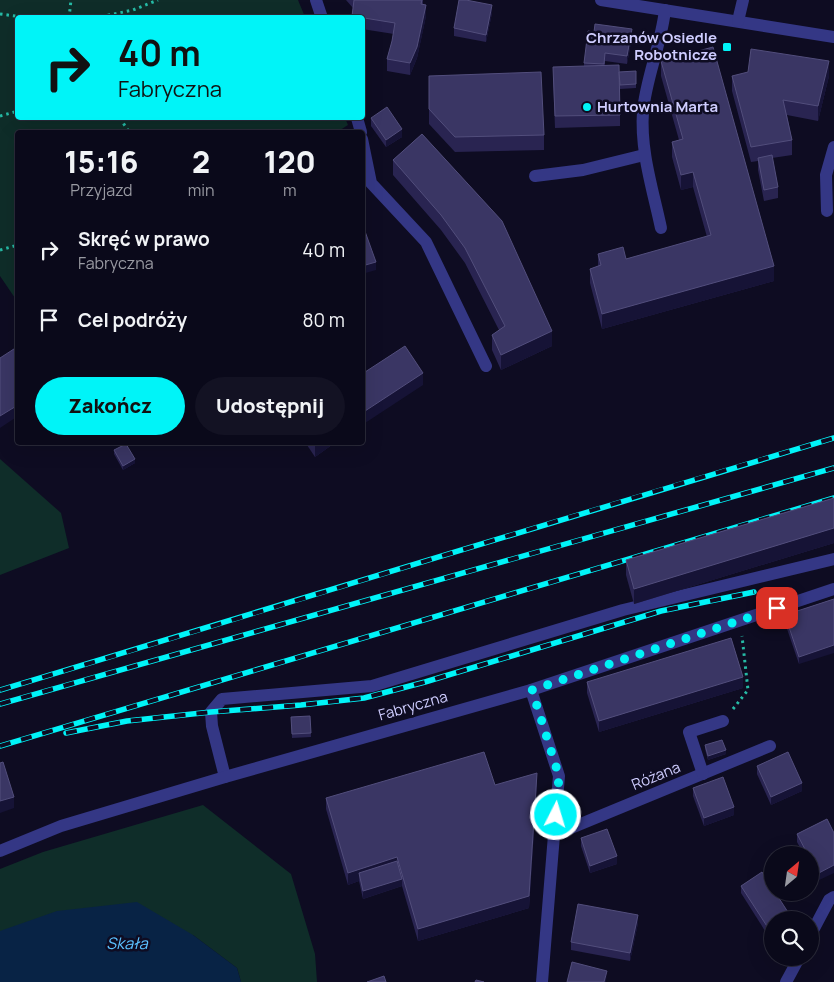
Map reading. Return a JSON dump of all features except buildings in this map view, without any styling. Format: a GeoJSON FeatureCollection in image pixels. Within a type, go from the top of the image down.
{"type":"FeatureCollection","features":[{"type":"Feature","properties":{"kind":"street"},"geometry":{"type":"LineString","coordinates":[[316,0],[321,15]]}},
{"type":"Feature","properties":{"kind":"street"},"geometry":{"type":"LineString","coordinates":[[601,0],[834,37]]}},
{"type":"Feature","properties":{"kind":"street"},"geometry":{"type":"LineString","coordinates":[[738,21],[743,0]]}},
{"type":"Feature","properties":{"kind":"street"},"geometry":{"type":"LineString","coordinates":[[661,228],[644,154],[643,111],[659,46],[664,10]]}},
{"type":"Feature","properties":{"kind":"street"},"geometry":{"type":"LineString","coordinates":[[827,211],[826,175],[834,147]]}},
{"type":"Feature","properties":{"kind":"street"},"geometry":{"type":"LineString","coordinates":[[535,176],[583,170],[644,154]]}},
{"type":"Feature","properties":{"kind":"street"},"geometry":{"type":"LineString","coordinates":[[365,167],[367,186],[426,242],[486,366]]}},
{"type":"Feature","properties":{"kind":"street"},"geometry":{"type":"LineString","coordinates":[[225,776],[212,726],[211,712],[222,699],[372,686],[623,610],[834,559]]}},
{"type":"Feature","properties":{"kind":"street","name":"Fabryczna"},"geometry":{"type":"LineString","coordinates":[[0,851],[60,826],[225,776],[532,690],[834,589]]}},
{"type":"Feature","properties":{"kind":"street"},"geometry":{"type":"LineString","coordinates":[[532,690],[559,776],[542,982]]}},
{"type":"Feature","properties":{"kind":"street"},"geometry":{"type":"LineString","coordinates":[[703,774],[689,732],[724,721]]}},
{"type":"Feature","properties":{"kind":"street","name":"Różana"},"geometry":{"type":"LineString","coordinates":[[554,835],[770,746]]}},
{"type":"Feature","properties":{"kind":"street"},"geometry":{"type":"LineString","coordinates":[[819,919],[829,900],[834,897]]}},
{"type":"Feature","properties":{"kind":"street"},"geometry":{"type":"LineString","coordinates":[[786,982],[794,966]]}},
{"type":"Feature","properties":{"kind":"path"},"geometry":{"type":"LineString","coordinates":[[69,15],[71,0]]}},
{"type":"Feature","properties":{"kind":"path"},"geometry":{"type":"LineString","coordinates":[[109,15],[133,10],[158,0]]}},
{"type":"Feature","properties":{"kind":"path"},"geometry":{"type":"LineString","coordinates":[[0,14],[15,16]]}},
{"type":"Feature","properties":{"kind":"path"},"geometry":{"type":"LineString","coordinates":[[0,116],[15,112]]}},
{"type":"Feature","properties":{"kind":"path"},"geometry":{"type":"LineString","coordinates":[[0,250],[15,246]]}},
{"type":"Feature","properties":{"kind":"path"},"geometry":{"type":"LineString","coordinates":[[724,721],[748,690],[742,630]]}},
{"type":"Feature","properties":{"kind":"green space"},"geometry":{"type":"Polygon","coordinates":[[[0,0],[298,0],[304,15],[15,15],[15,120],[346,120],[348,125],[340,130],[15,130],[15,298],[0,276],[0,0]]]}},
{"type":"Feature","properties":{"kind":"green space"},"geometry":{"type":"Polygon","coordinates":[[[0,459],[61,513],[69,548],[0,575],[0,459]]]}},
{"type":"Feature","properties":{"kind":"green space"},"geometry":{"type":"Polygon","coordinates":[[[203,805],[291,874],[315,954],[317,982],[241,982],[237,968],[193,935],[0,931],[0,869],[43,852],[203,805]]]}},
{"type":"Feature","properties":{"kind":"water","name":"Skała"},"geometry":{"type":"Polygon","coordinates":[[[137,902],[193,935],[237,968],[241,982],[0,982],[0,931],[57,911],[137,902]]]}},
{"type":"Feature","properties":{"kind":"railway"},"geometry":{"type":"LineString","coordinates":[[0,690],[834,438]]}},
{"type":"Feature","properties":{"kind":"railway"},"geometry":{"type":"LineString","coordinates":[[0,704],[834,468]]}},
{"type":"Feature","properties":{"kind":"railway"},"geometry":{"type":"LineString","coordinates":[[0,746],[834,498]]}},
{"type":"Feature","properties":{"kind":"railway"},"geometry":{"type":"LineString","coordinates":[[66,733],[127,721],[364,698],[425,682],[661,611],[754,592]]}},
{"type":"Feature","properties":{"kind":"place","name":"Chrzanów Osiedle Robotnicze"},"geometry":{"type":"Point","coordinates":[727,47]}},
{"type":"Feature","properties":{"kind":"place","name":"Hurtownia Marta"},"geometry":{"type":"Point","coordinates":[587,107]}},
{"type":"Feature","properties":{"kind":"route"},"geometry":{"type":"LineString","coordinates":[[556,815],[559,776],[532,690],[777,608]]}}]}
